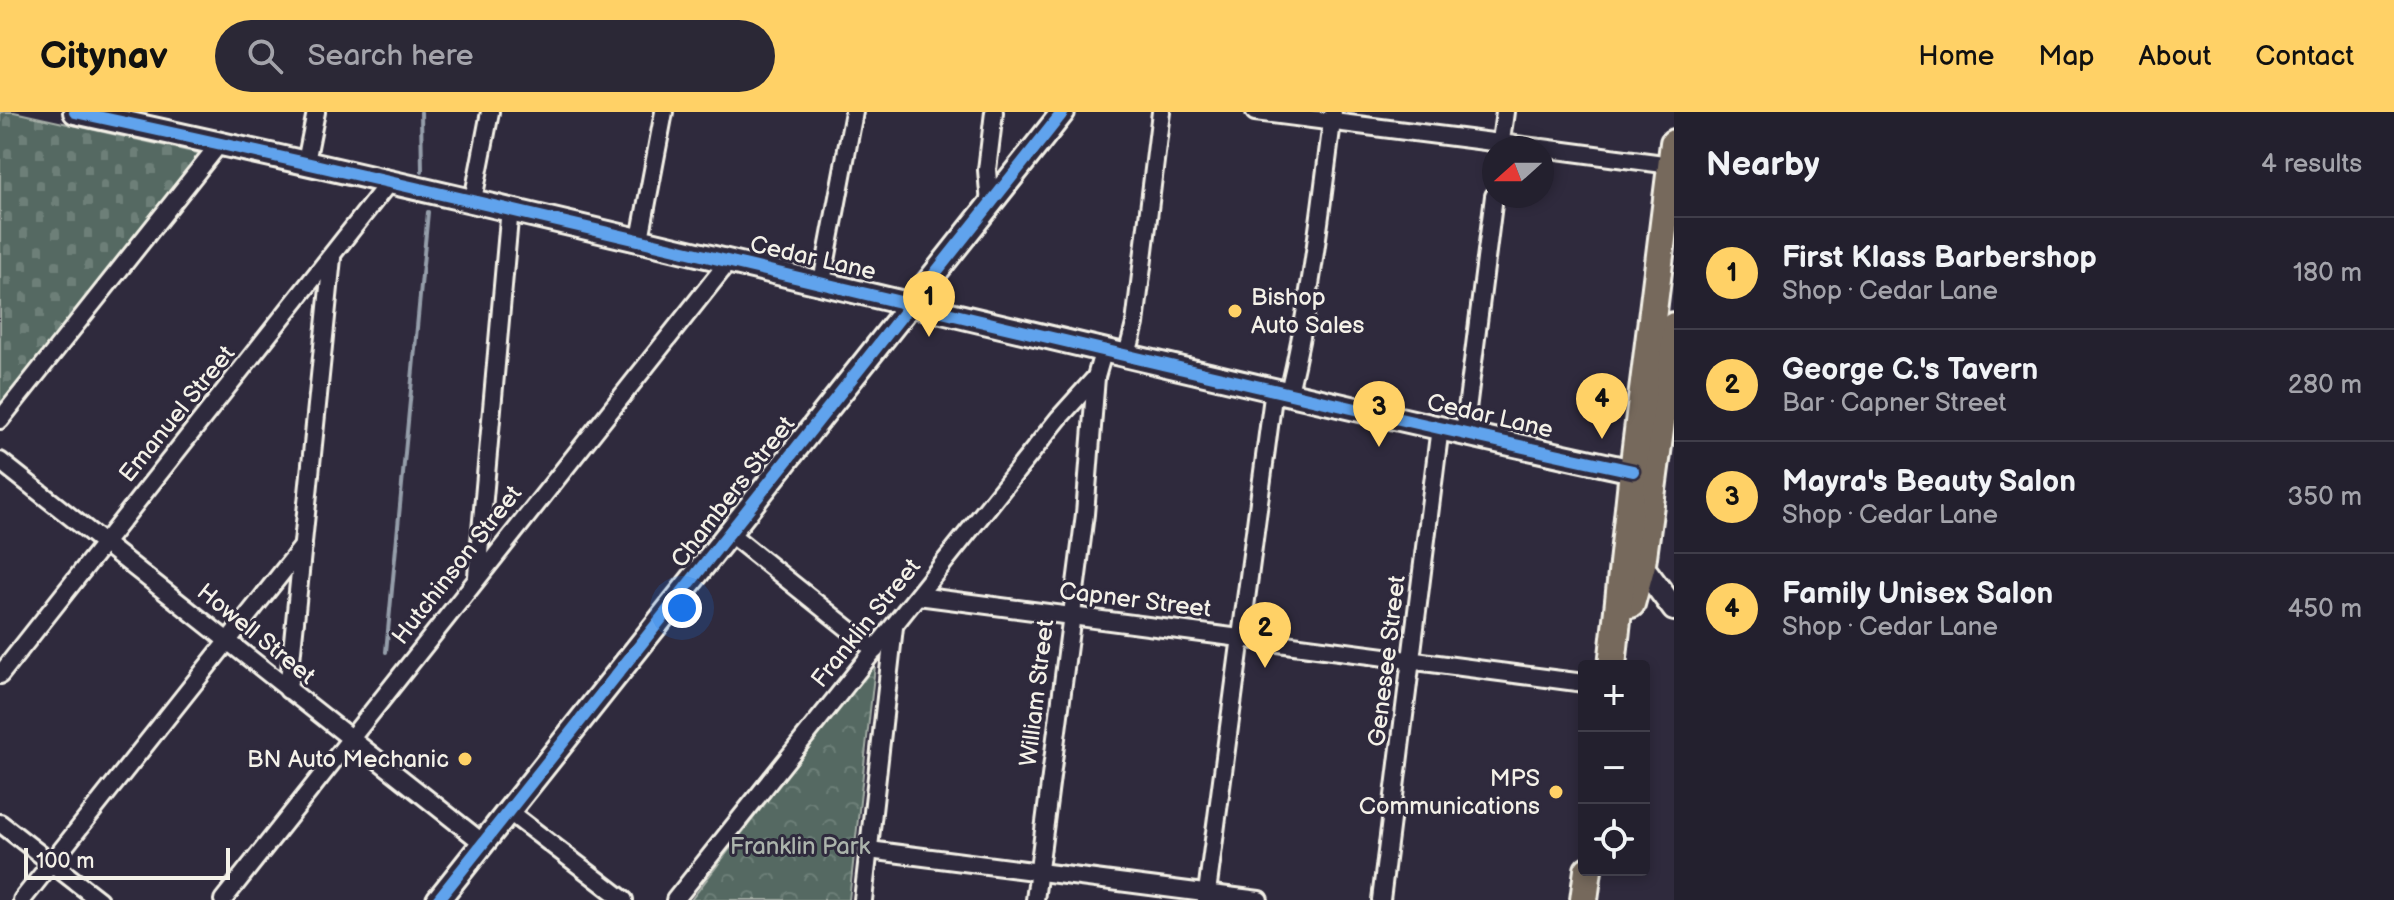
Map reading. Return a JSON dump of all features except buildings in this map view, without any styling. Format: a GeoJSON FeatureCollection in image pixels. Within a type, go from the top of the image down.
{"type":"FeatureCollection","features":[{"type":"Feature","properties":{"kind":"main road"},"geometry":{"type":"LineString","coordinates":[[1614,660],[1624,544],[1654,463],[1673,154]]}},
{"type":"Feature","properties":{"kind":"main road"},"geometry":{"type":"LineString","coordinates":[[1616,660],[1642,564],[1674,326]]}},
{"type":"Feature","properties":{"kind":"main road"},"geometry":{"type":"LineString","coordinates":[[1584,900],[1587,876]]}},
{"type":"Feature","properties":{"kind":"street","name":"Cedar Lane"},"geometry":{"type":"LineString","coordinates":[[75,112],[510,208],[1464,433],[1654,463]]}},
{"type":"Feature","properties":{"kind":"street"},"geometry":{"type":"LineString","coordinates":[[306,162],[316,112]]}},
{"type":"Feature","properties":{"kind":"street"},"geometry":{"type":"LineString","coordinates":[[473,200],[490,112]]}},
{"type":"Feature","properties":{"kind":"street"},"geometry":{"type":"LineString","coordinates":[[640,239],[664,112]]}},
{"type":"Feature","properties":{"kind":"street"},"geometry":{"type":"LineString","coordinates":[[822,282],[854,112]]}},
{"type":"Feature","properties":{"kind":"street"},"geometry":{"type":"LineString","coordinates":[[990,204],[987,170],[994,112]]}},
{"type":"Feature","properties":{"kind":"street","name":"Chambers Street"},"geometry":{"type":"LineString","coordinates":[[438,900],[1063,112]]}},
{"type":"Feature","properties":{"kind":"street"},"geometry":{"type":"LineString","coordinates":[[1127,355],[1135,324],[1161,112]]}},
{"type":"Feature","properties":{"kind":"street"},"geometry":{"type":"LineString","coordinates":[[1255,112],[1332,117],[1482,143]]}},
{"type":"Feature","properties":{"kind":"street"},"geometry":{"type":"LineString","coordinates":[[1502,136],[1505,112]]}},
{"type":"Feature","properties":{"kind":"street"},"geometry":{"type":"LineString","coordinates":[[1207,897],[1240,638],[1282,391],[1309,299],[1332,117]]}},
{"type":"Feature","properties":{"kind":"street"},"geometry":{"type":"LineString","coordinates":[[0,420],[220,143]]}},
{"type":"Feature","properties":{"kind":"street"},"geometry":{"type":"LineString","coordinates":[[1554,149],[1673,154]]}},
{"type":"Feature","properties":{"kind":"street","name":"Emanuel Street"},"geometry":{"type":"LineString","coordinates":[[0,675],[390,181]]}},
{"type":"Feature","properties":{"kind":"street"},"geometry":{"type":"LineString","coordinates":[[477,578],[510,208]]}},
{"type":"Feature","properties":{"kind":"street"},"geometry":{"type":"LineString","coordinates":[[1464,433],[1492,208]]}},
{"type":"Feature","properties":{"kind":"street"},"geometry":{"type":"LineString","coordinates":[[288,690],[332,258]]}},
{"type":"Feature","properties":{"kind":"street","name":"Hutchinson Street"},"geometry":{"type":"LineString","coordinates":[[223,900],[729,261]]}},
{"type":"Feature","properties":{"kind":"street","name":"William Street"},"geometry":{"type":"LineString","coordinates":[[1035,900],[1085,514],[1096,377],[1104,349]]}},
{"type":"Feature","properties":{"kind":"street","name":"Franklin Street"},"geometry":{"type":"LineString","coordinates":[[675,900],[1059,418],[1096,377]]}},
{"type":"Feature","properties":{"kind":"street","name":"Genesee Street"},"geometry":{"type":"LineString","coordinates":[[1381,900],[1440,427]]}},
{"type":"Feature","properties":{"kind":"street","name":"Howell Street"},"geometry":{"type":"LineString","coordinates":[[0,461],[483,843]]}},
{"type":"Feature","properties":{"kind":"street"},"geometry":{"type":"LineString","coordinates":[[729,533],[875,650]]}},
{"type":"Feature","properties":{"kind":"street"},"geometry":{"type":"LineString","coordinates":[[1624,544],[1674,609]]}},
{"type":"Feature","properties":{"kind":"street"},"geometry":{"type":"LineString","coordinates":[[22,900],[303,546]]}},
{"type":"Feature","properties":{"kind":"street","name":"Capner Street"},"geometry":{"type":"LineString","coordinates":[[918,596],[1578,682]]}},
{"type":"Feature","properties":{"kind":"street"},"geometry":{"type":"LineString","coordinates":[[863,900],[894,626]]}},
{"type":"Feature","properties":{"kind":"street"},"geometry":{"type":"LineString","coordinates":[[508,811],[624,900]]}},
{"type":"Feature","properties":{"kind":"street"},"geometry":{"type":"LineString","coordinates":[[0,823],[99,900]]}},
{"type":"Feature","properties":{"kind":"street"},"geometry":{"type":"LineString","coordinates":[[869,850],[1039,870],[1207,897],[1259,900]]}},
{"type":"Feature","properties":{"kind":"green space"},"geometry":{"type":"Polygon","coordinates":[[[0,112],[14,112],[202,154],[0,407],[0,112]]]}},
{"type":"Feature","properties":{"kind":"green space","name":"Franklin Park"},"geometry":{"type":"Polygon","coordinates":[[[876,657],[849,900],[691,900],[876,657]]]}},
{"type":"Feature","properties":{"kind":"waterway"},"geometry":{"type":"LineString","coordinates":[[421,112],[422,171]]}},
{"type":"Feature","properties":{"kind":"waterway"},"geometry":{"type":"LineString","coordinates":[[386,652],[428,212]]}},
{"type":"Feature","properties":{"kind":"cycle path"},"geometry":{"type":"LineString","coordinates":[[75,112],[465,199],[1243,383],[1633,471]]}},
{"type":"Feature","properties":{"kind":"cycle path"},"geometry":{"type":"LineString","coordinates":[[438,900],[1063,112]]}},
{"type":"Feature","properties":{"kind":"place","name":"Bishop Auto Sales"},"geometry":{"type":"Point","coordinates":[1235,311]}},
{"type":"Feature","properties":{"kind":"place","name":"First Klass Barbershop"},"geometry":{"type":"Point","coordinates":[929,337]}},
{"type":"Feature","properties":{"kind":"place","name":"Family Unisex Salon"},"geometry":{"type":"Point","coordinates":[1602,439]}},
{"type":"Feature","properties":{"kind":"place","name":"Mayra's Beauty Salon"},"geometry":{"type":"Point","coordinates":[1379,447]}},
{"type":"Feature","properties":{"kind":"place","name":"George C.'s Tavern"},"geometry":{"type":"Point","coordinates":[1265,668]}},
{"type":"Feature","properties":{"kind":"place","name":"BN Auto Mechanic"},"geometry":{"type":"Point","coordinates":[465,759]}},
{"type":"Feature","properties":{"kind":"place","name":"MPS Communications"},"geometry":{"type":"Point","coordinates":[1556,792]}}]}
